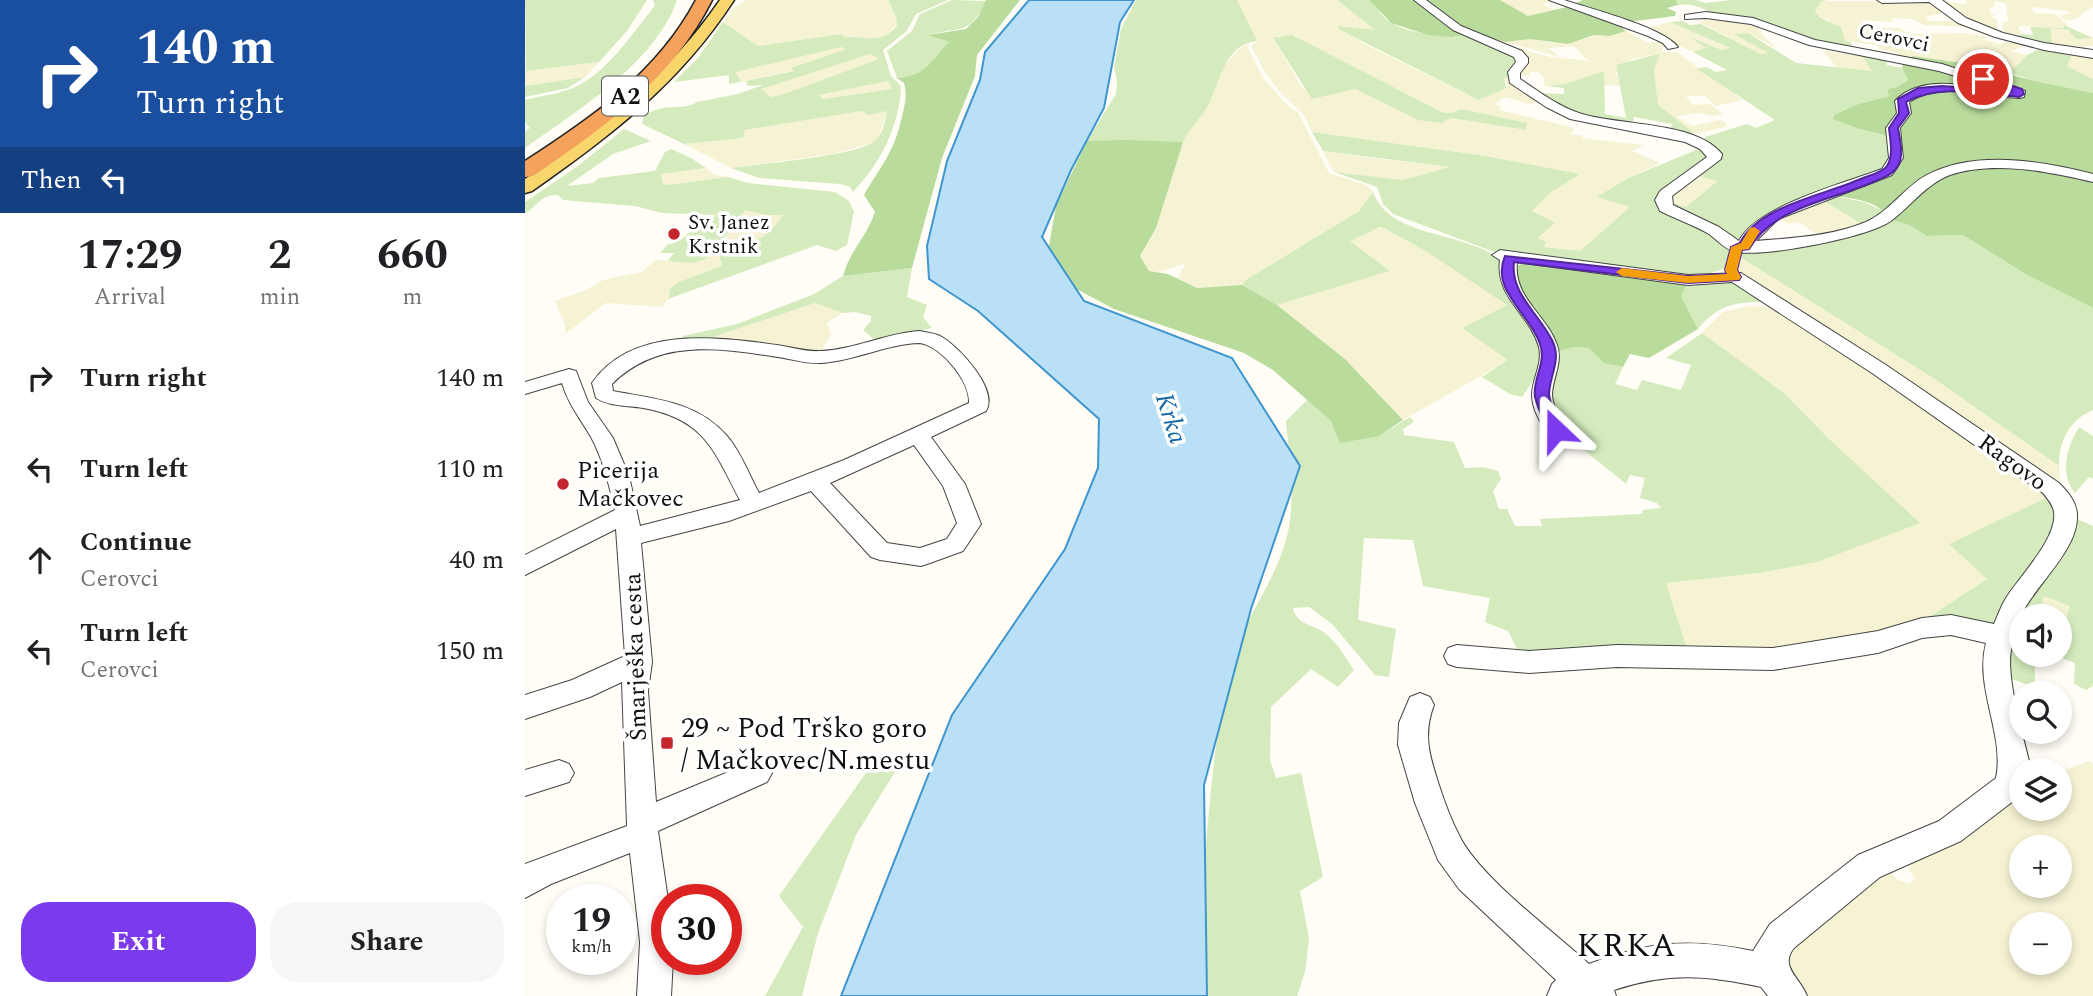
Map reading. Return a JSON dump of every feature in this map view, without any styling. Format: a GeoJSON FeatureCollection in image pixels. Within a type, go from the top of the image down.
{"type":"FeatureCollection","features":[{"type":"Feature","properties":{"kind":"highway","name":"A2"},"geometry":{"type":"LineString","coordinates":[[525,158],[586,114],[637,69],[672,32],[689,0]]}},
{"type":"Feature","properties":{"kind":"highway","name":"A2"},"geometry":{"type":"LineString","coordinates":[[525,171],[632,90],[675,48],[698,15],[704,0]]}},
{"type":"Feature","properties":{"kind":"main road"},"geometry":{"type":"LineString","coordinates":[[525,187],[595,138],[646,96],[692,49],[727,0]]}},
{"type":"Feature","properties":{"kind":"street"},"geometry":{"type":"LineString","coordinates":[[1419,0],[1457,28],[1518,54],[1523,58],[1523,63],[1514,72],[1514,80],[1556,108],[1599,123],[1689,137],[1711,148],[1715,154],[1714,159],[1665,194],[1663,200],[1666,208],[1713,230],[1741,247],[1806,240],[1871,225],[1893,212],[1930,179],[1958,168],[2014,167],[2093,178]]}},
{"type":"Feature","properties":{"kind":"street"},"geometry":{"type":"LineString","coordinates":[[1554,0],[1652,34],[1667,41],[1672,47]]}},
{"type":"Feature","properties":{"kind":"street"},"geometry":{"type":"LineString","coordinates":[[1882,0],[1940,2],[1960,20],[2014,42],[2093,54]]}},
{"type":"Feature","properties":{"kind":"street","name":"Cerovci"},"geometry":{"type":"LineString","coordinates":[[1689,17],[1706,15],[1753,21],[1813,43],[1942,68],[2019,91],[2019,94],[1997,94],[1942,88],[1921,90],[1902,101],[1904,113],[1893,133],[1896,158],[1887,172],[1772,216],[1741,247]]}},
{"type":"Feature","properties":{"kind":"street"},"geometry":{"type":"LineString","coordinates":[[1556,430],[1542,396],[1550,359],[1546,341],[1511,288],[1506,276],[1505,257],[1688,280],[1735,277],[1731,270],[1741,247]]}},
{"type":"Feature","properties":{"kind":"street","name":"Ragovo"},"geometry":{"type":"LineString","coordinates":[[1735,277],[1879,369],[2052,488],[2066,513],[2064,528],[2051,553],[2015,605],[1998,646],[1997,671],[2014,761],[2009,786],[1950,831],[1869,866],[1782,936],[1770,952],[1781,984]]}},
{"type":"Feature","properties":{"kind":"street"},"geometry":{"type":"LineString","coordinates":[[525,566],[628,526],[657,533],[753,503],[834,472],[979,406],[979,392],[943,347],[930,339],[898,340],[819,357],[739,346],[670,345],[649,349],[612,370],[602,383],[603,394],[664,405],[690,418],[720,441],[753,503]]}},
{"type":"Feature","properties":{"kind":"street","name":"Šmarješka cesta"},"geometry":{"type":"LineString","coordinates":[[525,388],[569,375],[578,402],[602,438],[618,476],[628,526],[639,662],[634,691],[634,832],[657,942],[654,996]]}},
{"type":"Feature","properties":{"kind":"street"},"geometry":{"type":"LineString","coordinates":[[818,484],[880,551],[921,557],[955,545],[969,524],[954,484],[917,434]]}},
{"type":"Feature","properties":{"kind":"street"},"geometry":{"type":"LineString","coordinates":[[1457,656],[1529,662],[1617,656],[1773,659],[1878,642],[1923,628],[1951,625],[1977,629],[2002,639]]}},
{"type":"Feature","properties":{"kind":"street"},"geometry":{"type":"LineString","coordinates":[[525,707],[580,689],[639,662]]}},
{"type":"Feature","properties":{"kind":"street"},"geometry":{"type":"LineString","coordinates":[[1419,705],[1413,723],[1412,745],[1430,803],[1449,849],[1470,878],[1583,991],[1646,961],[1673,957],[1715,960],[1781,984]]}},
{"type":"Feature","properties":{"kind":"street"},"geometry":{"type":"LineString","coordinates":[[525,882],[757,772]]}},
{"type":"Feature","properties":{"kind":"street"},"geometry":{"type":"LineString","coordinates":[[525,783],[559,773]]}},
{"type":"Feature","properties":{"kind":"shaded area"},"geometry":{"type":"Polygon","coordinates":[[[746,0],[888,0],[897,24],[887,35],[865,40],[856,36],[843,37],[841,34],[758,46],[723,22],[734,8],[746,0]]]}},
{"type":"Feature","properties":{"kind":"shaded area"},"geometry":{"type":"Polygon","coordinates":[[[1235,0],[1337,0],[1376,31],[1340,30],[1369,46],[1479,100],[1508,86],[1504,78],[1510,76],[1540,100],[1531,105],[1506,97],[1494,104],[1502,107],[1499,110],[1567,126],[1574,129],[1571,134],[1583,136],[1581,138],[1644,145],[1632,151],[1660,163],[1628,178],[1598,197],[1630,207],[1581,251],[1544,247],[1536,239],[1532,211],[1550,193],[1579,174],[1486,156],[1312,132],[1304,115],[1279,91],[1265,72],[1251,46],[1257,41],[1235,0]],[[1273,39],[1303,89],[1355,89],[1418,120],[1451,118],[1526,130],[1526,123],[1461,109],[1445,113],[1366,73],[1273,39]]]}},
{"type":"Feature","properties":{"kind":"shaded area"},"geometry":{"type":"Polygon","coordinates":[[[1500,0],[1552,0],[1554,1],[1542,4],[1554,10],[1528,16],[1500,0]]]}},
{"type":"Feature","properties":{"kind":"shaded area"},"geometry":{"type":"Polygon","coordinates":[[[1966,0],[2093,0],[2093,7],[2081,14],[2081,17],[2071,20],[2065,20],[2059,15],[2071,14],[2067,11],[2035,7],[2031,9],[2034,13],[2055,14],[2068,25],[2065,28],[2053,27],[2093,38],[2093,46],[2085,46],[2088,53],[2053,48],[2049,27],[2018,26],[2022,34],[2004,37],[2002,23],[2008,21],[2006,3],[1995,1],[1994,7],[1989,8],[1991,14],[1996,15],[1991,17],[1997,20],[1998,32],[1956,16],[1945,2],[1967,4],[1966,0]]]}},
{"type":"Feature","properties":{"kind":"shaded area"},"geometry":{"type":"Polygon","coordinates":[[[1929,1],[1945,12],[1925,17],[1929,21],[1958,21],[1973,27],[1924,25],[1912,19],[1891,18],[1894,21],[1891,22],[1862,20],[1868,27],[1899,28],[1910,34],[1963,33],[1990,37],[1983,39],[1999,44],[2011,42],[2024,46],[2011,51],[2027,55],[2010,73],[1969,64],[1896,56],[1898,53],[1879,49],[1876,45],[1845,41],[1828,19],[1819,17],[1815,11],[1821,2],[1929,1]]]}},
{"type":"Feature","properties":{"kind":"shaded area"},"geometry":{"type":"Polygon","coordinates":[[[1720,19],[1754,22],[1765,38],[1780,50],[1748,33],[1736,35],[1769,53],[1761,54],[1697,21],[1720,19]]]}},
{"type":"Feature","properties":{"kind":"shaded area"},"geometry":{"type":"Polygon","coordinates":[[[1670,22],[1731,49],[1722,50],[1692,37],[1707,48],[1693,52],[1643,29],[1670,22]]]}},
{"type":"Feature","properties":{"kind":"shaded area"},"geometry":{"type":"Polygon","coordinates":[[[1626,31],[1648,43],[1663,41],[1666,46],[1662,48],[1663,52],[1677,52],[1742,100],[1716,106],[1705,96],[1686,96],[1693,105],[1710,104],[1723,114],[1713,116],[1697,113],[1678,118],[1693,126],[1720,120],[1727,123],[1726,127],[1688,135],[1690,130],[1658,105],[1654,69],[1658,54],[1632,59],[1616,73],[1620,86],[1604,85],[1604,71],[1565,84],[1547,86],[1544,85],[1545,78],[1538,72],[1516,75],[1496,42],[1550,57],[1592,61],[1586,59],[1574,46],[1549,48],[1556,56],[1505,42],[1530,39],[1553,43],[1595,35],[1610,36],[1626,31]]]}},
{"type":"Feature","properties":{"kind":"shaded area"},"geometry":{"type":"Polygon","coordinates":[[[1249,43],[1248,48],[1263,78],[1289,107],[1298,112],[1329,173],[1366,185],[1373,192],[1359,211],[1242,285],[1197,288],[1178,278],[1186,263],[1158,272],[1149,271],[1140,256],[1156,228],[1179,149],[1189,129],[1222,68],[1238,50],[1249,43]]]}},
{"type":"Feature","properties":{"kind":"shaded area"},"geometry":{"type":"Polygon","coordinates":[[[842,46],[848,49],[795,70],[741,82],[736,72],[842,46]]]}},
{"type":"Feature","properties":{"kind":"shaded area"},"geometry":{"type":"Polygon","coordinates":[[[2050,49],[2093,55],[2093,79],[2066,66],[2050,49]]]}},
{"type":"Feature","properties":{"kind":"shaded area"},"geometry":{"type":"Polygon","coordinates":[[[1849,50],[1860,53],[1873,71],[1839,70],[1823,51],[1853,55],[1849,50]]]}},
{"type":"Feature","properties":{"kind":"shaded area"},"geometry":{"type":"Polygon","coordinates":[[[870,54],[880,59],[784,94],[771,97],[760,88],[870,54]]]}},
{"type":"Feature","properties":{"kind":"shaded area"},"geometry":{"type":"Polygon","coordinates":[[[599,62],[585,77],[525,86],[525,71],[599,62]]]}},
{"type":"Feature","properties":{"kind":"shaded area"},"geometry":{"type":"Polygon","coordinates":[[[888,81],[892,89],[823,99],[818,95],[888,81]]]}},
{"type":"Feature","properties":{"kind":"shaded area"},"geometry":{"type":"Polygon","coordinates":[[[862,111],[868,114],[887,111],[879,137],[873,143],[832,154],[731,168],[684,144],[743,138],[745,130],[862,111]]]}},
{"type":"Feature","properties":{"kind":"shaded area"},"geometry":{"type":"Polygon","coordinates":[[[1323,151],[1451,167],[1403,180],[1334,172],[1323,151]]]}},
{"type":"Feature","properties":{"kind":"shaded area"},"geometry":{"type":"Polygon","coordinates":[[[706,168],[714,174],[728,177],[667,185],[660,177],[660,174],[706,168]]]}},
{"type":"Feature","properties":{"kind":"shaded area"},"geometry":{"type":"Polygon","coordinates":[[[1697,175],[1717,180],[1686,207],[1668,201],[1677,190],[1697,175]]]}},
{"type":"Feature","properties":{"kind":"shaded area"},"geometry":{"type":"Polygon","coordinates":[[[1822,200],[1865,226],[1820,237],[1799,222],[1788,224],[1777,216],[1822,200]]]}},
{"type":"Feature","properties":{"kind":"shaded area"},"geometry":{"type":"Polygon","coordinates":[[[745,210],[766,215],[784,215],[770,233],[759,241],[721,241],[745,210]]]}},
{"type":"Feature","properties":{"kind":"shaded area"},"geometry":{"type":"Polygon","coordinates":[[[1381,227],[1427,252],[1508,305],[1509,360],[1403,420],[1345,359],[1277,305],[1389,271],[1349,241],[1381,227]]]}},
{"type":"Feature","properties":{"kind":"shaded area"},"geometry":{"type":"Polygon","coordinates":[[[719,253],[722,266],[700,274],[668,294],[662,307],[606,303],[565,334],[565,325],[555,301],[586,290],[603,280],[641,272],[656,260],[686,263],[719,253]]]}},
{"type":"Feature","properties":{"kind":"shaded area"},"geometry":{"type":"Polygon","coordinates":[[[1740,257],[1936,380],[2059,466],[2061,488],[1739,275],[1737,269],[1740,257]]]}},
{"type":"Feature","properties":{"kind":"shaded area"},"geometry":{"type":"Polygon","coordinates":[[[815,303],[843,313],[827,323],[831,335],[820,353],[698,342],[815,303]]]}},
{"type":"Feature","properties":{"kind":"shaded area"},"geometry":{"type":"Polygon","coordinates":[[[1749,306],[1775,307],[2052,495],[1950,544],[1987,579],[1920,623],[1832,646],[1689,655],[1666,583],[1759,573],[1817,562],[1830,440],[1784,393],[1702,333],[1723,312],[1749,306]]]}},
{"type":"Feature","properties":{"kind":"shaded area"},"geometry":{"type":"Polygon","coordinates":[[[2044,596],[2066,604],[2042,604],[2044,596]]]}},
{"type":"Feature","properties":{"kind":"shaded area"},"geometry":{"type":"Polygon","coordinates":[[[2089,761],[2093,764],[2093,996],[1803,996],[1786,961],[1790,951],[1880,873],[1890,872],[1898,880],[1909,884],[1915,878],[1909,869],[1912,861],[1986,820],[2009,802],[2009,821],[2072,821],[2072,767],[2089,761]]]}},
{"type":"Feature","properties":{"kind":"green space"},"geometry":{"type":"Polygon","coordinates":[[[525,0],[647,0],[627,31],[599,62],[526,71],[525,0]]]}},
{"type":"Feature","properties":{"kind":"green space"},"geometry":{"type":"Polygon","coordinates":[[[653,0],[677,0],[667,23],[652,44],[613,83],[525,148],[525,131],[530,128],[525,122],[525,100],[573,88],[597,73],[618,52],[655,6],[653,0]]]}},
{"type":"Feature","properties":{"kind":"green space"},"geometry":{"type":"Polygon","coordinates":[[[888,0],[948,0],[916,14],[906,32],[883,50],[891,76],[901,86],[897,116],[880,156],[853,192],[850,187],[840,184],[759,178],[731,168],[829,155],[865,146],[880,135],[887,111],[868,115],[862,111],[745,130],[743,138],[684,144],[642,124],[644,116],[659,109],[738,94],[763,85],[748,86],[746,81],[794,71],[791,68],[847,49],[841,47],[736,72],[741,82],[729,84],[729,75],[674,82],[698,58],[723,22],[758,46],[841,34],[844,37],[879,37],[897,25],[888,0]],[[870,54],[761,89],[771,97],[784,94],[879,59],[870,54]],[[888,81],[819,95],[823,99],[892,89],[888,81]]]}},
{"type":"Feature","properties":{"kind":"green space"},"geometry":{"type":"Polygon","coordinates":[[[952,0],[988,1],[969,25],[929,35],[950,42],[927,67],[913,75],[897,78],[887,51],[912,31],[920,14],[952,0]]]}},
{"type":"Feature","properties":{"kind":"green space"},"geometry":{"type":"Polygon","coordinates":[[[986,0],[1020,0],[977,55],[975,76],[942,158],[912,268],[843,276],[849,259],[875,212],[864,195],[890,152],[898,133],[906,93],[904,83],[897,78],[922,70],[949,42],[928,35],[966,29],[978,17],[986,0]]]}},
{"type":"Feature","properties":{"kind":"green space"},"geometry":{"type":"Polygon","coordinates":[[[1136,0],[1237,0],[1257,41],[1237,49],[1230,57],[1207,107],[1183,142],[1087,141],[1116,94],[1114,67],[1121,29],[1136,0]]]}},
{"type":"Feature","properties":{"kind":"green space"},"geometry":{"type":"Polygon","coordinates":[[[1337,0],[1369,0],[1388,21],[1400,27],[1425,34],[1475,37],[1520,60],[1510,76],[1504,78],[1506,88],[1479,100],[1340,30],[1337,26],[1375,30],[1337,0]]]}},
{"type":"Feature","properties":{"kind":"green space"},"geometry":{"type":"Polygon","coordinates":[[[1369,0],[1500,0],[1528,16],[1567,7],[1583,0],[1676,0],[1678,5],[1667,8],[1676,12],[1675,16],[1619,23],[1626,27],[1623,29],[1626,31],[1610,36],[1594,35],[1568,44],[1530,39],[1505,42],[1476,33],[1451,37],[1428,35],[1391,23],[1369,0]]]}},
{"type":"Feature","properties":{"kind":"green space"},"geometry":{"type":"Polygon","coordinates":[[[1676,0],[1705,3],[1731,0],[1827,0],[1821,2],[1815,11],[1819,17],[1841,27],[1845,41],[1851,42],[1852,48],[1788,35],[1696,6],[1678,5],[1676,0]]]}},
{"type":"Feature","properties":{"kind":"green space"},"geometry":{"type":"Polygon","coordinates":[[[1683,21],[1690,25],[1701,24],[1761,54],[1768,53],[1734,34],[1748,33],[1796,63],[1872,71],[1862,56],[1886,60],[1887,65],[1902,68],[1908,80],[1897,87],[1887,89],[1889,96],[1855,105],[1833,118],[1859,129],[1888,136],[1894,151],[1887,168],[1770,214],[1738,242],[1684,215],[1668,201],[1686,207],[1717,181],[1697,175],[1719,151],[1705,140],[1705,137],[1747,124],[1756,128],[1775,120],[1697,69],[1706,67],[1716,72],[1727,70],[1693,52],[1706,48],[1690,37],[1722,50],[1730,48],[1670,22],[1683,21]]]}},
{"type":"Feature","properties":{"kind":"green space"},"geometry":{"type":"Polygon","coordinates":[[[2064,25],[2093,38],[2076,39],[2068,30],[2050,28],[2053,48],[2016,37],[2022,34],[2033,35],[2030,27],[2064,28],[2064,25]]]}},
{"type":"Feature","properties":{"kind":"green space"},"geometry":{"type":"Polygon","coordinates":[[[1292,35],[1444,113],[1461,109],[1527,123],[1526,130],[1451,118],[1442,123],[1418,120],[1355,89],[1312,99],[1273,38],[1292,35]]]}},
{"type":"Feature","properties":{"kind":"green space"},"geometry":{"type":"Polygon","coordinates":[[[2041,48],[2071,56],[2067,66],[2093,79],[2093,93],[2010,73],[2027,55],[2041,48]]]}},
{"type":"Feature","properties":{"kind":"green space"},"geometry":{"type":"Polygon","coordinates":[[[1660,55],[1654,69],[1658,105],[1693,132],[1688,135],[1670,132],[1672,124],[1634,117],[1633,124],[1575,115],[1539,93],[1564,94],[1564,88],[1547,86],[1565,84],[1604,71],[1605,114],[1626,118],[1616,65],[1660,55]]]}},
{"type":"Feature","properties":{"kind":"green space"},"geometry":{"type":"Polygon","coordinates":[[[1913,56],[1969,64],[2093,93],[2093,308],[2027,275],[1963,235],[1927,236],[1909,225],[1889,219],[1872,204],[1834,196],[1894,172],[1888,136],[1833,119],[1834,115],[1855,105],[1889,96],[1887,89],[1897,87],[1908,80],[1902,68],[1904,62],[1913,56]]]}},
{"type":"Feature","properties":{"kind":"green space"},"geometry":{"type":"Polygon","coordinates":[[[585,77],[568,88],[525,97],[525,86],[585,77]]]}},
{"type":"Feature","properties":{"kind":"green space"},"geometry":{"type":"Polygon","coordinates":[[[624,129],[651,141],[613,154],[567,186],[593,183],[599,178],[655,171],[665,152],[671,149],[706,168],[661,174],[663,183],[667,185],[728,177],[748,183],[835,192],[849,201],[854,212],[847,245],[836,251],[817,245],[668,299],[670,289],[679,282],[722,266],[719,253],[712,253],[697,262],[686,263],[668,261],[674,253],[660,253],[668,244],[679,241],[697,227],[711,223],[715,215],[662,213],[635,206],[563,200],[558,195],[543,198],[525,214],[525,202],[578,166],[624,129]],[[745,210],[722,241],[743,241],[764,236],[783,215],[766,215],[745,210]]]}},
{"type":"Feature","properties":{"kind":"green space"},"geometry":{"type":"Polygon","coordinates":[[[1312,132],[1486,156],[1580,174],[1550,193],[1532,211],[1555,223],[1537,238],[1546,242],[1544,247],[1580,251],[1630,207],[1597,197],[1628,178],[1706,146],[1712,154],[1660,200],[1732,250],[1726,268],[1699,277],[1505,256],[1393,214],[1383,204],[1377,187],[1334,172],[1403,180],[1450,167],[1323,151],[1312,132]]]}},
{"type":"Feature","properties":{"kind":"green space"},"geometry":{"type":"Polygon","coordinates":[[[1087,141],[1183,142],[1156,228],[1140,256],[1149,271],[1168,274],[1197,288],[1242,285],[1277,305],[1345,359],[1403,420],[1379,436],[1340,443],[1331,421],[1273,370],[1244,353],[1114,309],[1065,283],[1053,268],[1049,245],[1056,206],[1087,141]]]}},
{"type":"Feature","properties":{"kind":"green space"},"geometry":{"type":"Polygon","coordinates":[[[1373,192],[1382,207],[1395,218],[1412,227],[1486,251],[1505,265],[1544,349],[1545,363],[1522,397],[1510,394],[1482,377],[1508,360],[1462,328],[1507,305],[1427,252],[1384,228],[1380,227],[1350,241],[1390,271],[1277,305],[1242,285],[1359,211],[1373,192]]]}},
{"type":"Feature","properties":{"kind":"green space"},"geometry":{"type":"Polygon","coordinates":[[[1834,196],[1864,202],[1886,212],[1865,226],[1822,200],[1834,196]]]}},
{"type":"Feature","properties":{"kind":"green space"},"geometry":{"type":"Polygon","coordinates":[[[1889,219],[1909,225],[1927,236],[1963,235],[2027,275],[2093,308],[2093,410],[2078,419],[2067,432],[2061,448],[2059,466],[1936,380],[1740,257],[1743,252],[1889,219]]]}},
{"type":"Feature","properties":{"kind":"green space"},"geometry":{"type":"Polygon","coordinates":[[[1527,262],[1682,281],[1686,285],[1681,296],[1698,329],[1649,358],[1630,354],[1623,367],[1604,363],[1589,348],[1574,347],[1553,353],[1522,299],[1514,267],[1527,262]]]}},
{"type":"Feature","properties":{"kind":"green space"},"geometry":{"type":"Polygon","coordinates":[[[912,268],[907,297],[927,305],[923,317],[932,328],[876,341],[863,330],[871,321],[871,316],[855,312],[843,313],[815,303],[698,342],[680,340],[683,336],[737,324],[814,294],[843,276],[912,268]]]}},
{"type":"Feature","properties":{"kind":"green space"},"geometry":{"type":"Polygon","coordinates":[[[1731,280],[1766,302],[1736,304],[1720,309],[1698,329],[1681,296],[1685,286],[1682,281],[1731,280]]]}},
{"type":"Feature","properties":{"kind":"green space"},"geometry":{"type":"Polygon","coordinates":[[[1702,333],[1784,393],[1830,440],[1920,523],[1817,562],[1759,573],[1666,583],[1689,655],[1522,659],[1508,631],[1485,622],[1490,598],[1423,586],[1413,540],[1364,538],[1358,620],[1396,629],[1389,677],[1375,675],[1332,624],[1309,607],[1293,608],[1302,622],[1321,631],[1338,646],[1354,670],[1338,687],[1311,669],[1271,707],[1270,760],[1276,778],[1301,773],[1323,877],[1300,891],[1309,938],[1305,972],[1297,996],[1190,996],[1225,678],[1239,640],[1277,566],[1289,527],[1291,487],[1286,421],[1307,400],[1331,421],[1379,436],[1410,417],[1414,422],[1403,429],[1404,435],[1454,442],[1465,468],[1483,467],[1498,471],[1501,479],[1493,491],[1499,509],[1507,509],[1515,526],[1542,526],[1540,519],[1642,514],[1643,510],[1661,508],[1657,503],[1640,498],[1645,478],[1630,475],[1626,484],[1563,433],[1550,409],[1553,353],[1574,347],[1590,348],[1604,363],[1623,367],[1615,384],[1637,390],[1642,380],[1681,390],[1691,365],[1666,358],[1702,333]]]}},
{"type":"Feature","properties":{"kind":"green space"},"geometry":{"type":"Polygon","coordinates":[[[2079,427],[2093,436],[2093,479],[2089,477],[2075,493],[2066,469],[2068,451],[2079,427]]]}},
{"type":"Feature","properties":{"kind":"green space"},"geometry":{"type":"Polygon","coordinates":[[[2052,495],[2058,524],[2013,604],[2009,604],[2009,611],[2001,625],[1920,623],[1987,579],[1949,544],[2052,495]]]}},
{"type":"Feature","properties":{"kind":"green space"},"geometry":{"type":"Polygon","coordinates":[[[2077,519],[2093,526],[2093,686],[2086,690],[2074,684],[2072,604],[2044,596],[2042,604],[2028,604],[2047,569],[2072,540],[2077,519]]]}},
{"type":"Feature","properties":{"kind":"green space"},"geometry":{"type":"Polygon","coordinates":[[[2009,667],[2035,667],[2035,681],[2009,678],[2009,667]]]}},
{"type":"Feature","properties":{"kind":"green space"},"geometry":{"type":"Polygon","coordinates":[[[875,760],[901,762],[856,835],[818,933],[802,996],[765,996],[803,927],[779,896],[875,760]]]}},
{"type":"Feature","properties":{"kind":"water","name":"Krka"},"geometry":{"type":"Polygon","coordinates":[[[1029,0],[1134,0],[1120,22],[1104,108],[1071,170],[1042,237],[1084,301],[1232,358],[1300,466],[1251,609],[1204,785],[1207,996],[841,996],[952,715],[1065,549],[1098,468],[1099,419],[978,311],[929,279],[927,246],[947,161],[980,80],[985,52],[1029,0]]]}},
{"type":"Feature","properties":{"kind":"slow traffic"},"geometry":{"type":"LineString","coordinates":[[1622,272],[1688,280],[1735,277],[1731,270],[1737,247],[1745,247],[1754,231]]}},
{"type":"Feature","properties":{"kind":"place","name":"Sv. Janez Krstnik"},"geometry":{"type":"Point","coordinates":[674,234]}},
{"type":"Feature","properties":{"kind":"place","name":"Picerija Mačkovec"},"geometry":{"type":"Point","coordinates":[563,484]}},
{"type":"Feature","properties":{"kind":"place","name":"29 ~ Pod Trško goro / Mačkovec/N.mestu"},"geometry":{"type":"Point","coordinates":[667,743]}},
{"type":"Feature","properties":{"kind":"district","name":"KRKA"},"geometry":{"type":"Point","coordinates":[1627,944]}},
{"type":"Feature","properties":{"kind":"route"},"geometry":{"type":"LineString","coordinates":[[1556,430],[1542,396],[1550,359],[1546,341],[1511,288],[1506,276],[1509,258],[1688,280],[1735,277],[1731,270],[1737,247],[1745,247],[1750,236],[1772,216],[1887,172],[1896,158],[1893,128],[1904,113],[1902,101],[1921,90],[1942,88],[2019,94],[2019,91],[2010,86],[1983,79]]}}]}
